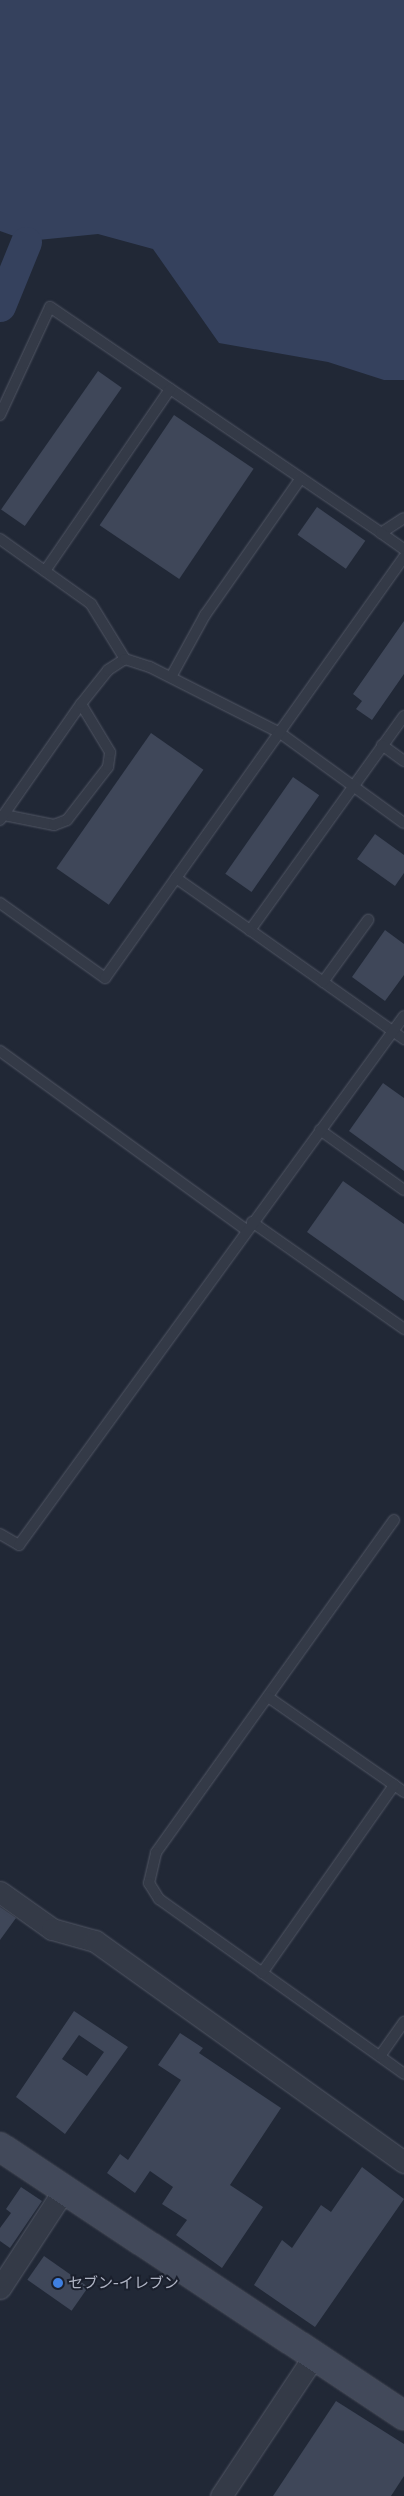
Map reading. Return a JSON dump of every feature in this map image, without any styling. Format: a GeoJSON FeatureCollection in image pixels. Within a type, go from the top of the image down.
{"type":"FeatureCollection","features":[{"type":"Feature","properties":{"kind":"street"},"geometry":{"type":"LineString","coordinates":[[0,1892],[52,1929],[95,1941],[404,2162]]}},
{"type":"Feature","properties":{"kind":"street"},"geometry":{"type":"LineString","coordinates":[[0,2147],[404,2415]]}},
{"type":"Feature","properties":{"kind":"street"},"geometry":{"type":"LineString","coordinates":[[3,2276],[64,2190]]}},
{"type":"Feature","properties":{"kind":"street"},"geometry":{"type":"LineString","coordinates":[[221,2496],[314,2356]]}},
{"type":"Feature","properties":{"kind":"lane"},"geometry":{"type":"LineString","coordinates":[[0,415],[50,307],[404,549]]}},
{"type":"Feature","properties":{"kind":"lane"},"geometry":{"type":"LineString","coordinates":[[45,571],[170,389]]}},
{"type":"Feature","properties":{"kind":"lane"},"geometry":{"type":"LineString","coordinates":[[170,677],[205,615],[301,478]]}},
{"type":"Feature","properties":{"kind":"lane"},"geometry":{"type":"LineString","coordinates":[[381,533],[404,518]]}},
{"type":"Feature","properties":{"kind":"lane"},"geometry":{"type":"LineString","coordinates":[[0,539],[92,604],[125,659],[170,677],[280,733],[404,823]]}},
{"type":"Feature","properties":{"kind":"lane"},"geometry":{"type":"LineString","coordinates":[[0,903],[105,978],[404,557]]}},
{"type":"Feature","properties":{"kind":"lane"},"geometry":{"type":"LineString","coordinates":[[81,704],[110,752],[108,767],[67,820],[54,825],[2,818],[81,704],[108,670],[125,659]]}},
{"type":"Feature","properties":{"kind":"lane"},"geometry":{"type":"LineString","coordinates":[[250,930],[352,785],[404,716]]}},
{"type":"Feature","properties":{"kind":"lane"},"geometry":{"type":"LineString","coordinates":[[382,745],[404,761]]}},
{"type":"Feature","properties":{"kind":"lane"},"geometry":{"type":"LineString","coordinates":[[176,878],[404,1039]]}},
{"type":"Feature","properties":{"kind":"lane"},"geometry":{"type":"LineString","coordinates":[[324,982],[368,920]]}},
{"type":"Feature","properties":{"kind":"lane"},"geometry":{"type":"LineString","coordinates":[[0,1534],[19,1545],[249,1226],[404,1016]]}},
{"type":"Feature","properties":{"kind":"lane"},"geometry":{"type":"LineString","coordinates":[[0,1051],[249,1226],[404,1329]]}},
{"type":"Feature","properties":{"kind":"lane"},"geometry":{"type":"LineString","coordinates":[[320,1130],[404,1190]]}},
{"type":"Feature","properties":{"kind":"lane"},"geometry":{"type":"LineString","coordinates":[[394,1520],[156,1853],[149,1883],[159,1900],[404,2074]]}},
{"type":"Feature","properties":{"kind":"lane"},"geometry":{"type":"LineString","coordinates":[[268,1697],[404,1792]]}},
{"type":"Feature","properties":{"kind":"lane"},"geometry":{"type":"LineString","coordinates":[[262,1973],[394,1785]]}},
{"type":"Feature","properties":{"kind":"lane"},"geometry":{"type":"LineString","coordinates":[[380,2056],[404,2022]]}},
{"type":"Feature","properties":{"kind":"water"},"geometry":{"type":"Polygon","coordinates":[[[0,0],[404,0],[404,380],[384,380],[328,362],[219,343],[153,249],[98,234],[28,241],[0,231],[0,0]]]}},
{"type":"Feature","properties":{"kind":"building"},"geometry":{"type":"Polygon","coordinates":[[[98,371],[122,388],[25,526],[1,509],[98,371]]]}},
{"type":"Feature","properties":{"kind":"building"},"geometry":{"type":"Polygon","coordinates":[[[174,415],[254,469],[179,579],[100,525],[174,415]]]}},
{"type":"Feature","properties":{"kind":"building"},"geometry":{"type":"Polygon","coordinates":[[[317,507],[365,541],[346,569],[297,535],[317,507]]]}},
{"type":"Feature","properties":{"kind":"building"},"geometry":{"type":"Polygon","coordinates":[[[404,621],[404,674],[372,720],[356,709],[362,701],[353,694],[404,621]]]}},
{"type":"Feature","properties":{"kind":"building"},"geometry":{"type":"Polygon","coordinates":[[[151,733],[203,770],[109,905],[56,868],[151,733]]]}},
{"type":"Feature","properties":{"kind":"building"},"geometry":{"type":"Polygon","coordinates":[[[293,777],[319,795],[252,892],[225,874],[293,777]]]}},
{"type":"Feature","properties":{"kind":"building"},"geometry":{"type":"Polygon","coordinates":[[[375,834],[404,855],[404,873],[395,886],[357,859],[375,834]]]}},
{"type":"Feature","properties":{"kind":"building"},"geometry":{"type":"Polygon","coordinates":[[[385,930],[404,944],[404,975],[385,1001],[352,977],[385,930]]]}},
{"type":"Feature","properties":{"kind":"building"},"geometry":{"type":"Polygon","coordinates":[[[383,1083],[404,1098],[404,1171],[349,1131],[383,1083]]]}},
{"type":"Feature","properties":{"kind":"building"},"geometry":{"type":"Polygon","coordinates":[[[343,1181],[404,1224],[404,1301],[307,1232],[343,1181]]]}},
{"type":"Feature","properties":{"kind":"building"},"geometry":{"type":"Polygon","coordinates":[[[0,1907],[16,1918],[0,1940],[0,1907]]]}},
{"type":"Feature","properties":{"kind":"building"},"geometry":{"type":"Polygon","coordinates":[[[74,2011],[128,2047],[65,2134],[16,2097],[74,2011]],[[79,2035],[62,2059],[87,2076],[104,2052],[79,2035]]]}},
{"type":"Feature","properties":{"kind":"building"},"geometry":{"type":"Polygon","coordinates":[[[180,2033],[203,2048],[199,2053],[281,2108],[230,2185],[263,2207],[222,2268],[176,2235],[187,2220],[162,2204],[173,2187],[150,2171],[135,2193],[107,2173],[120,2154],[128,2160],[181,2080],[158,2065],[180,2033]]]}},
{"type":"Feature","properties":{"kind":"building"},"geometry":{"type":"Polygon","coordinates":[[[362,2167],[404,2199],[315,2327],[254,2285],[282,2240],[292,2248],[321,2205],[331,2212],[362,2167]]]}},
{"type":"Feature","properties":{"kind":"building"},"geometry":{"type":"Polygon","coordinates":[[[21,2187],[42,2201],[10,2248],[0,2241],[0,2228],[11,2213],[6,2209],[21,2187]]]}},
{"type":"Feature","properties":{"kind":"building","name":"セブン-イレブン"},"geometry":{"type":"Polygon","coordinates":[[[44,2256],[88,2287],[72,2311],[27,2280],[44,2256]]]}},
{"type":"Feature","properties":{"kind":"building"},"geometry":{"type":"Polygon","coordinates":[[[336,2401],[404,2444],[404,2476],[391,2496],[273,2496],[336,2401]]]}},
{"type":"Feature","properties":{"kind":"waterway"},"geometry":{"type":"LineString","coordinates":[[0,306],[26,242]]}},
{"type":"Feature","properties":{"kind":"place","name":"セブン-イレブン"},"geometry":{"type":"Point","coordinates":[58,2283]}}]}
